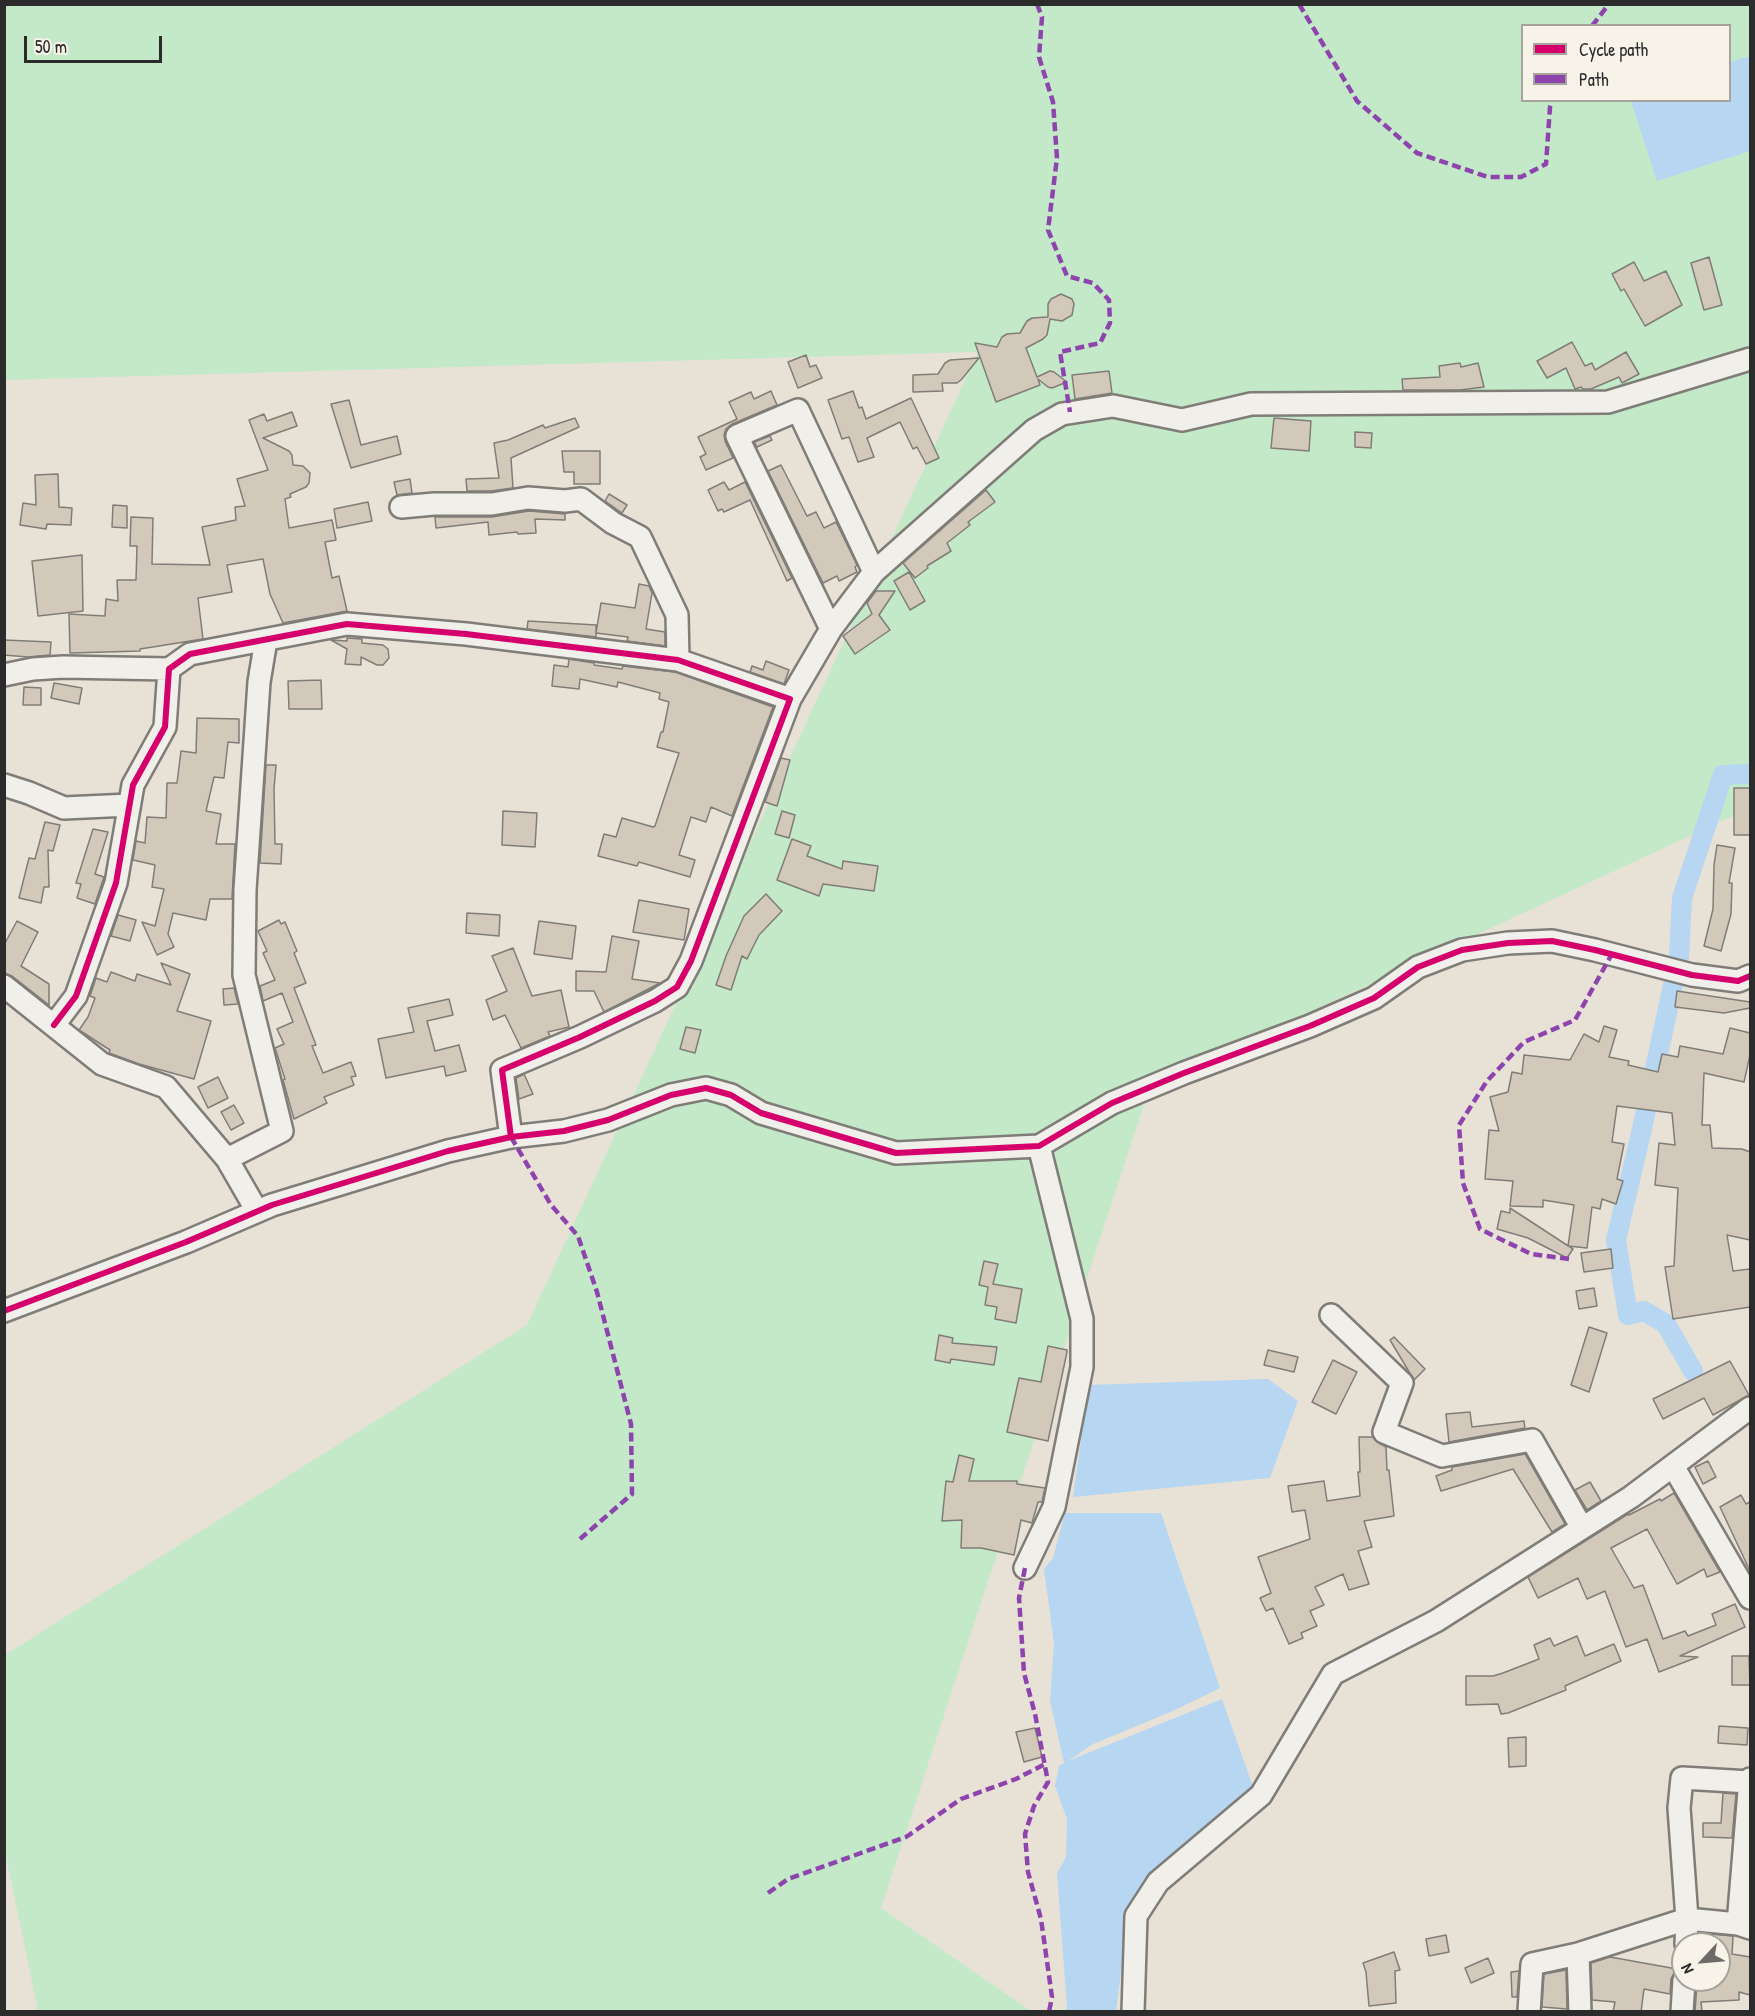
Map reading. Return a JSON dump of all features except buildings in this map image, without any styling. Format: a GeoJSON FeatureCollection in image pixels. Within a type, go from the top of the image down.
{"type":"FeatureCollection","features":[{"type":"Feature","properties":{"kind":"street"},"geometry":{"type":"LineString","coordinates":[[511,1137],[502,1070],[612,1022],[655,1001],[677,987],[691,961],[790,699],[831,629],[874,572],[1034,430],[1062,414],[1113,406],[1182,420],[1251,404],[1608,402],[1750,359]]}},
{"type":"Feature","properties":{"kind":"street"},"geometry":{"type":"LineString","coordinates":[[831,629],[737,436],[798,410],[874,572]]}},
{"type":"Feature","properties":{"kind":"street"},"geometry":{"type":"LineString","coordinates":[[401,507],[434,504],[492,504],[528,498],[565,501],[581,499],[613,523],[640,537],[677,615],[678,660]]}},
{"type":"Feature","properties":{"kind":"street"},"geometry":{"type":"LineString","coordinates":[[4,675],[33,669],[63,667],[169,669],[190,654],[346,624],[466,634],[678,660],[790,699]]}},
{"type":"Feature","properties":{"kind":"street"},"geometry":{"type":"LineString","coordinates":[[227,1159],[282,1131],[244,975],[245,890],[259,682],[266,640]]}},
{"type":"Feature","properties":{"kind":"street"},"geometry":{"type":"LineString","coordinates":[[54,1025],[76,996],[116,883],[133,785],[165,727],[169,669]]}},
{"type":"Feature","properties":{"kind":"street"},"geometry":{"type":"LineString","coordinates":[[4,785],[64,808],[129,805]]}},
{"type":"Feature","properties":{"kind":"street"},"geometry":{"type":"LineString","coordinates":[[4,1311],[186,1242],[257,1211],[448,1151],[511,1137],[564,1131],[608,1120],[670,1095],[706,1088],[731,1095],[761,1113],[896,1153],[1039,1146],[1112,1103],[1184,1073],[1310,1026],[1374,998],[1418,967],[1462,950],[1508,943],[1552,941],[1692,975],[1738,981],[1750,976]]}},
{"type":"Feature","properties":{"kind":"street"},"geometry":{"type":"LineString","coordinates":[[4,986],[102,1064],[166,1087],[227,1159],[257,1211]]}},
{"type":"Feature","properties":{"kind":"street"},"geometry":{"type":"LineString","coordinates":[[1025,1569],[1054,1507],[1082,1367],[1082,1319],[1039,1146]]}},
{"type":"Feature","properties":{"kind":"street"},"geometry":{"type":"LineString","coordinates":[[1331,1315],[1402,1383],[1384,1432],[1442,1456],[1532,1440],[1582,1528]]}},
{"type":"Feature","properties":{"kind":"street"},"geometry":{"type":"LineString","coordinates":[[1133,2012],[1136,1916],[1158,1882],[1261,1795],[1333,1674],[1436,1621],[1631,1497],[1749,1412]]}},
{"type":"Feature","properties":{"kind":"street"},"geometry":{"type":"LineString","coordinates":[[1673,1466],[1750,1598]]}},
{"type":"Feature","properties":{"kind":"street"},"geometry":{"type":"LineString","coordinates":[[1529,2012],[1532,1964],[1578,1954],[1687,1919],[1744,1926],[1750,1780],[1682,1778],[1679,1808],[1687,1919],[1686,1932]]}},
{"type":"Feature","properties":{"kind":"street"},"geometry":{"type":"LineString","coordinates":[[1578,1954],[1580,2012]]}},
{"type":"Feature","properties":{"kind":"street"},"geometry":{"type":"LineString","coordinates":[[1682,2012],[1683,1992]]}},
{"type":"Feature","properties":{"kind":"green space"},"geometry":{"type":"Polygon","coordinates":[[[4,5],[1750,5],[1750,808],[1150,1086],[881,1908],[1031,2011],[38,2011],[5,1852],[5,1655],[527,1325],[978,352],[5,380],[4,5]]]}},
{"type":"Feature","properties":{"kind":"water"},"geometry":{"type":"Polygon","coordinates":[[[1750,56],[1750,151],[1657,181],[1631,102],[1731,102],[1731,62],[1750,56]]]}},
{"type":"Feature","properties":{"kind":"water"},"geometry":{"type":"Polygon","coordinates":[[[1268,1379],[1298,1401],[1270,1478],[1073,1497],[1089,1385],[1268,1379]]]}},
{"type":"Feature","properties":{"kind":"water"},"geometry":{"type":"Polygon","coordinates":[[[1065,1513],[1161,1513],[1220,1688],[1175,1710],[1093,1744],[1068,1761],[1222,1699],[1257,1798],[1128,1920],[1116,2011],[1065,2011],[1067,2008],[1057,1873],[1066,1857],[1067,1819],[1055,1786],[1059,1766],[1064,1763],[1050,1701],[1054,1643],[1044,1569],[1053,1558],[1065,1513]]]}},
{"type":"Feature","properties":{"kind":"waterway"},"geometry":{"type":"LineString","coordinates":[[1693,1371],[1666,1324],[1644,1311],[1628,1315],[1616,1240],[1679,957],[1682,898],[1723,775],[1750,774]]}},
{"type":"Feature","properties":{"kind":"marked path"},"geometry":{"type":"LineString","coordinates":[[1037,4],[1042,17],[1039,57],[1053,102],[1057,158],[1048,230],[1067,276],[1093,283],[1109,300],[1110,323],[1100,343],[1060,352],[1070,412]]}},
{"type":"Feature","properties":{"kind":"marked path"},"geometry":{"type":"LineString","coordinates":[[1299,4],[1357,101],[1417,153],[1488,177],[1521,177],[1546,164],[1551,102]]}},
{"type":"Feature","properties":{"kind":"marked path"},"geometry":{"type":"LineString","coordinates":[[1594,24],[1609,4]]}},
{"type":"Feature","properties":{"kind":"marked path"},"geometry":{"type":"LineString","coordinates":[[1569,1259],[1531,1254],[1480,1229],[1463,1183],[1459,1125],[1487,1081],[1524,1042],[1575,1020],[1612,954]]}},
{"type":"Feature","properties":{"kind":"marked path"},"geometry":{"type":"LineString","coordinates":[[511,1137],[551,1205],[578,1236],[597,1292],[631,1424],[632,1494],[580,1539]]}},
{"type":"Feature","properties":{"kind":"marked path"},"geometry":{"type":"LineString","coordinates":[[1025,1568],[1019,1598],[1024,1673],[1035,1714],[1048,1782],[1034,1806],[1025,1834],[1028,1872],[1041,1919],[1052,1997],[1049,2012]]}},
{"type":"Feature","properties":{"kind":"marked path"},"geometry":{"type":"LineString","coordinates":[[768,1893],[788,1879],[906,1837],[961,1799],[1016,1779],[1045,1764]]}},
{"type":"Feature","properties":{"kind":"cycle path"},"geometry":{"type":"LineString","coordinates":[[54,1025],[76,996],[116,883],[133,785],[165,727],[169,669],[190,654],[347,624],[466,634],[678,660],[790,699],[691,961],[677,987],[655,1001],[580,1037],[502,1070],[511,1137]]}},
{"type":"Feature","properties":{"kind":"cycle path"},"geometry":{"type":"LineString","coordinates":[[4,1311],[186,1242],[272,1205],[448,1151],[511,1137],[564,1131],[608,1120],[671,1095],[706,1088],[731,1095],[761,1113],[896,1153],[1039,1146],[1112,1103],[1184,1073],[1310,1026],[1374,998],[1418,967],[1462,950],[1508,943],[1552,941],[1692,975],[1738,981],[1750,976]]}}]}
